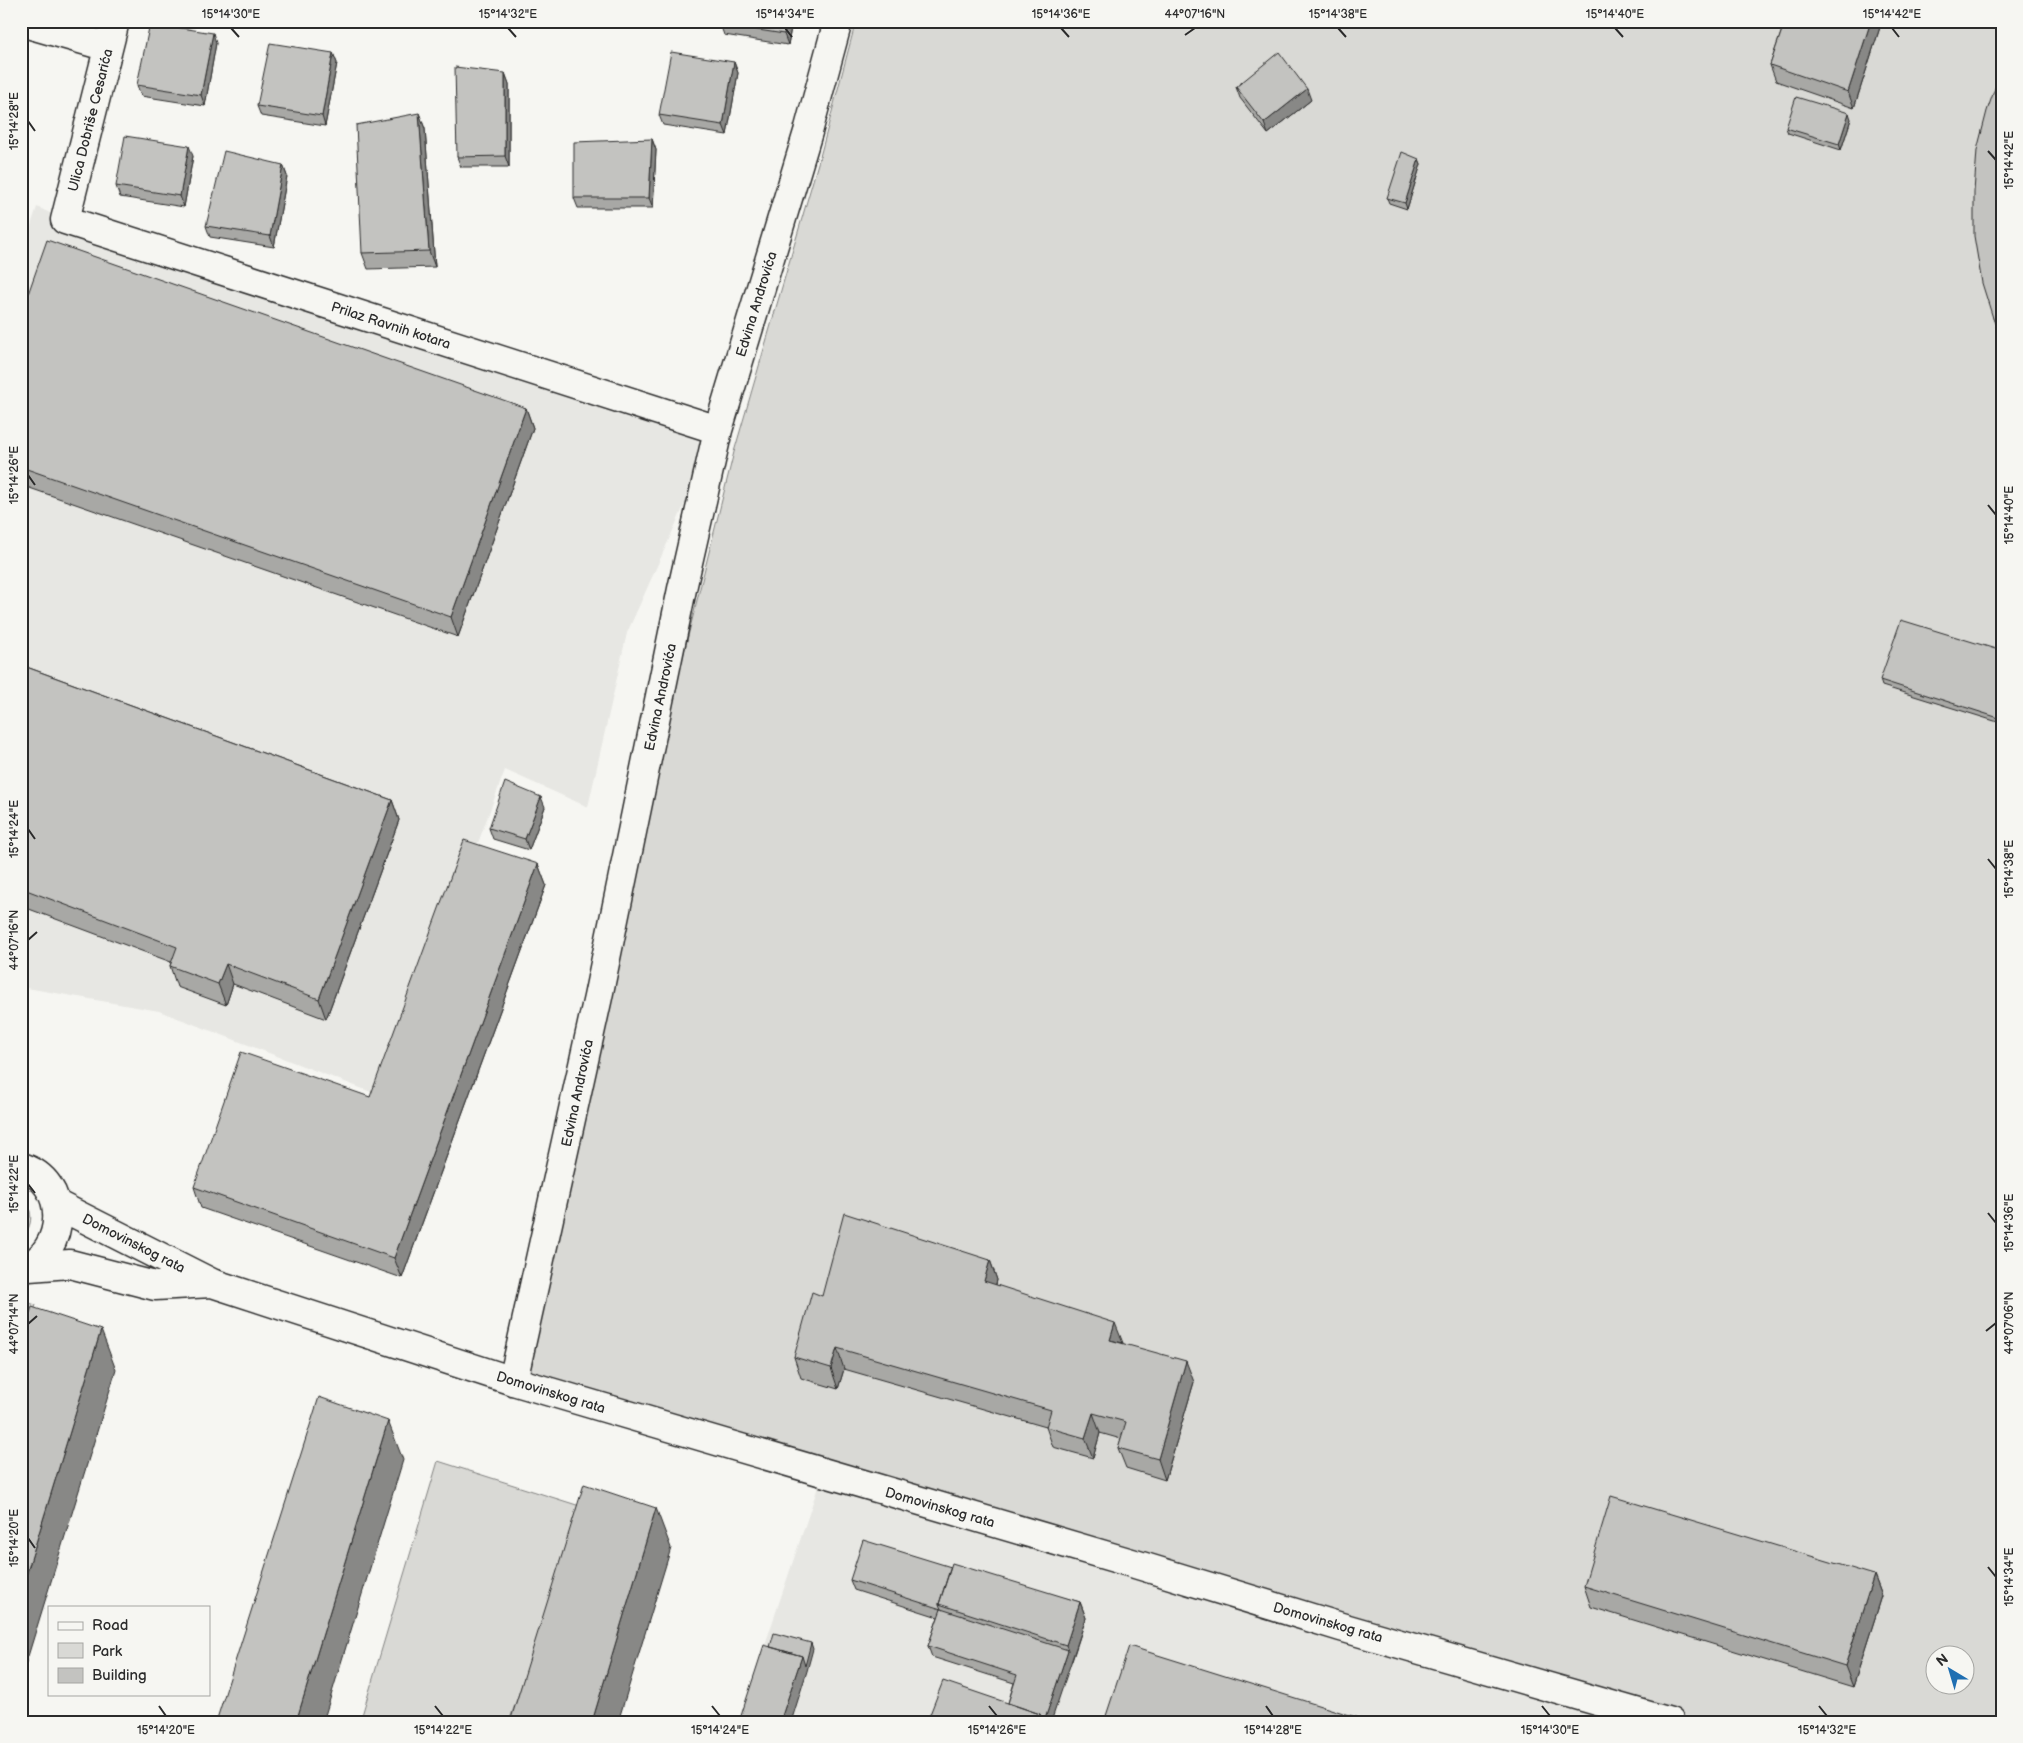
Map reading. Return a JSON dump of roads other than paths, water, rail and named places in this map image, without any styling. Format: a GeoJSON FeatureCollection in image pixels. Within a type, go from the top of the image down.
{"type":"FeatureCollection","features":[{"type":"Feature","properties":{"kind":"street","name":"Edvina Androvića"},"geometry":{"type":"LineString","coordinates":[[513,1381],[598,997],[686,569],[718,430],[808,132],[838,21]]}},
{"type":"Feature","properties":{"kind":"street"},"geometry":{"type":"LineString","coordinates":[[21,22],[111,34]]}},
{"type":"Feature","properties":{"kind":"street","name":"Ulica Dobriše Cesarića"},"geometry":{"type":"LineString","coordinates":[[65,220],[111,34]]}},
{"type":"Feature","properties":{"kind":"street","name":"Prilaz Ravnih kotara"},"geometry":{"type":"LineString","coordinates":[[65,220],[718,430]]}},
{"type":"Feature","properties":{"kind":"street"},"geometry":{"type":"LineString","coordinates":[[21,1168],[39,1177],[50,1189],[56,1204],[58,1220],[56,1233],[51,1245],[40,1259],[25,1268]]}},
{"type":"Feature","properties":{"kind":"street","name":"Domovinskog rata"},"geometry":{"type":"LineString","coordinates":[[56,1204],[212,1283],[513,1381],[1135,1564],[1341,1627],[1670,1722]]}},
{"type":"Feature","properties":{"kind":"street","name":"Domovinskog rata"},"geometry":{"type":"LineString","coordinates":[[25,1268],[70,1264],[155,1286],[212,1283]]}}]}
